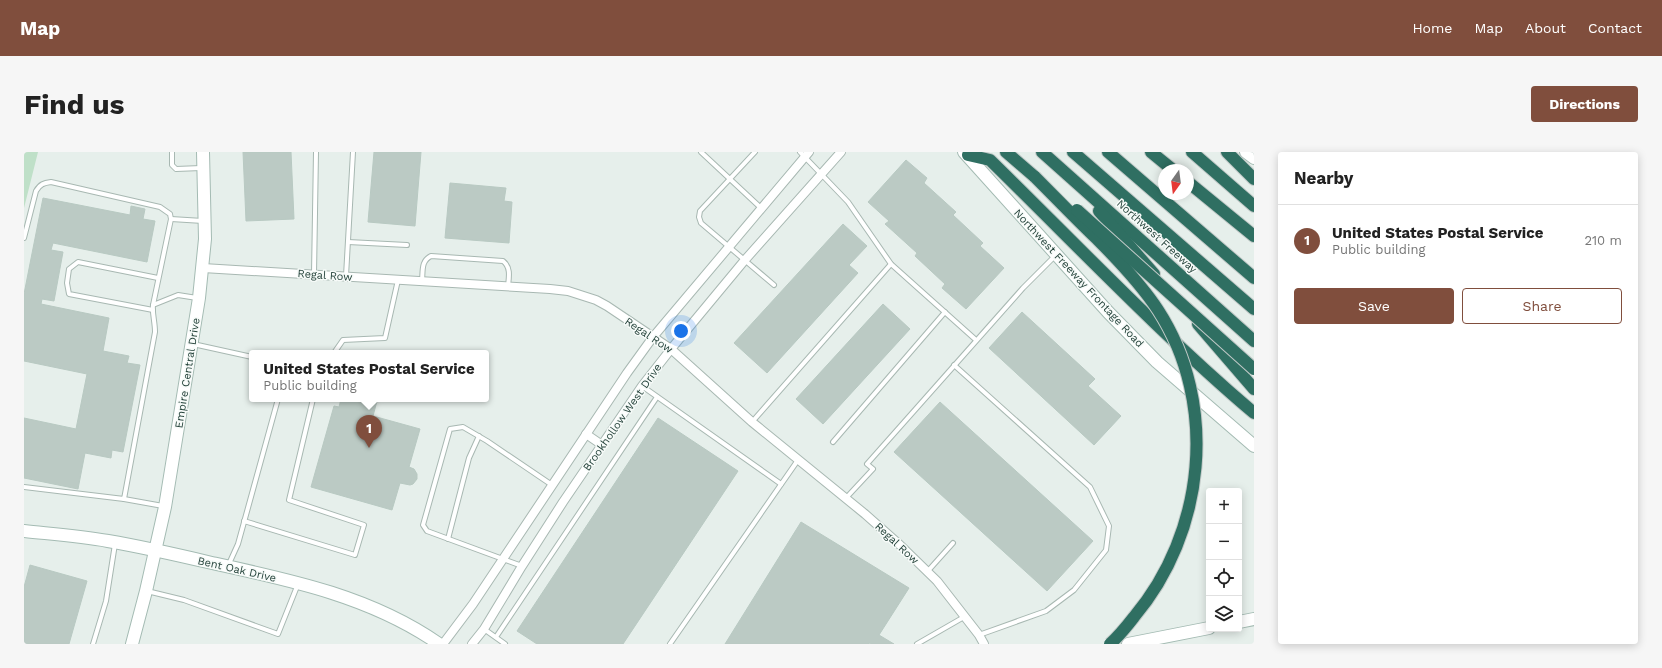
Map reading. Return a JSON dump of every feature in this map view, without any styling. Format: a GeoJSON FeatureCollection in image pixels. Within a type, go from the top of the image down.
{"type":"FeatureCollection","features":[{"type":"Feature","properties":{"kind":"highway"},"geometry":{"type":"LineString","coordinates":[[1006,152],[1090,220],[1254,369]]}},
{"type":"Feature","properties":{"kind":"highway","name":"Northwest Freeway"},"geometry":{"type":"LineString","coordinates":[[1042,152],[1254,341]]}},
{"type":"Feature","properties":{"kind":"highway"},"geometry":{"type":"LineString","coordinates":[[1073,152],[1254,309]]}},
{"type":"Feature","properties":{"kind":"highway"},"geometry":{"type":"LineString","coordinates":[[1083,152],[1170,237]]}},
{"type":"Feature","properties":{"kind":"highway"},"geometry":{"type":"LineString","coordinates":[[1108,152],[1254,278]]}},
{"type":"Feature","properties":{"kind":"highway"},"geometry":{"type":"LineString","coordinates":[[1152,152],[1166,164]]}},
{"type":"Feature","properties":{"kind":"highway"},"geometry":{"type":"LineString","coordinates":[[1192,152],[1254,206]]}},
{"type":"Feature","properties":{"kind":"highway"},"geometry":{"type":"LineString","coordinates":[[1227,152],[1254,179]]}},
{"type":"Feature","properties":{"kind":"highway"},"geometry":{"type":"LineString","coordinates":[[966,154],[990,160],[1106,276],[1223,387],[1254,413]]}},
{"type":"Feature","properties":{"kind":"highway"},"geometry":{"type":"LineString","coordinates":[[1035,177],[1128,270],[1158,309],[1169,328],[1185,368],[1195,418],[1197,448],[1195,481],[1189,513],[1177,547],[1162,579],[1149,600],[1110,644]]}},
{"type":"Feature","properties":{"kind":"highway"},"geometry":{"type":"LineString","coordinates":[[1074,180],[1118,234],[1254,389]]}},
{"type":"Feature","properties":{"kind":"highway"},"geometry":{"type":"LineString","coordinates":[[1194,187],[1254,236]]}},
{"type":"Feature","properties":{"kind":"street","name":"Empire Central Drive"},"geometry":{"type":"LineString","coordinates":[[132,644],[156,550],[165,506],[193,344],[203,268],[205,221],[203,152]]}},
{"type":"Feature","properties":{"kind":"street","name":"Brookhollow West Drive"},"geometry":{"type":"LineString","coordinates":[[472,644],[484,628],[522,566],[642,386],[744,261],[841,152]]}},
{"type":"Feature","properties":{"kind":"street"},"geometry":{"type":"LineString","coordinates":[[1246,152],[1254,158]]}},
{"type":"Feature","properties":{"kind":"street","name":"Brookhollow West Drive"},"geometry":{"type":"LineString","coordinates":[[443,644],[473,604],[627,373],[653,337],[805,153]]}},
{"type":"Feature","properties":{"kind":"street","name":"Northwest Freeway Frontage Road"},"geometry":{"type":"LineString","coordinates":[[966,154],[1108,312],[1157,362],[1254,446]]}},
{"type":"Feature","properties":{"kind":"street","name":"Regal Row"},"geometry":{"type":"LineString","coordinates":[[203,268],[550,289],[583,295],[608,306],[671,349],[752,422],[846,498],[900,545],[937,581],[965,616],[984,644]]}},
{"type":"Feature","properties":{"kind":"street"},"geometry":{"type":"LineString","coordinates":[[586,434],[602,445]]}},
{"type":"Feature","properties":{"kind":"street","name":"Bent Oak Drive"},"geometry":{"type":"LineString","coordinates":[[24,531],[115,542],[299,583],[343,596],[371,607],[429,637],[439,644]]}},
{"type":"Feature","properties":{"kind":"street"},"geometry":{"type":"LineString","coordinates":[[1242,621],[1254,619]]}},
{"type":"Feature","properties":{"kind":"street"},"geometry":{"type":"LineString","coordinates":[[1128,644],[1206,629]]}},
{"type":"Feature","properties":{"kind":"lane"},"geometry":{"type":"LineString","coordinates":[[172,152],[172,165],[176,170],[204,168]]}},
{"type":"Feature","properties":{"kind":"lane"},"geometry":{"type":"LineString","coordinates":[[314,274],[316,152]]}},
{"type":"Feature","properties":{"kind":"lane"},"geometry":{"type":"LineString","coordinates":[[346,276],[353,152]]}},
{"type":"Feature","properties":{"kind":"lane"},"geometry":{"type":"LineString","coordinates":[[701,152],[761,208]]}},
{"type":"Feature","properties":{"kind":"lane"},"geometry":{"type":"LineString","coordinates":[[755,152],[700,211],[699,218],[701,223],[774,285]]}},
{"type":"Feature","properties":{"kind":"lane"},"geometry":{"type":"LineString","coordinates":[[805,153],[821,174],[848,202],[891,264],[976,340]]}},
{"type":"Feature","properties":{"kind":"lane"},"geometry":{"type":"LineString","coordinates":[[24,238],[36,191],[39,186],[44,183],[51,182],[160,207],[170,214],[171,220],[153,305],[155,332],[124,499]]}},
{"type":"Feature","properties":{"kind":"lane"},"geometry":{"type":"LineString","coordinates":[[171,220],[205,221]]}},
{"type":"Feature","properties":{"kind":"lane"},"geometry":{"type":"LineString","coordinates":[[348,242],[407,245]]}},
{"type":"Feature","properties":{"kind":"lane"},"geometry":{"type":"LineString","coordinates":[[846,498],[873,469],[867,464],[1022,288],[1056,254]]}},
{"type":"Feature","properties":{"kind":"lane"},"geometry":{"type":"LineString","coordinates":[[422,281],[423,264],[426,259],[431,256],[503,261],[509,269],[508,286]]}},
{"type":"Feature","properties":{"kind":"lane"},"geometry":{"type":"LineString","coordinates":[[153,310],[69,294],[67,283],[69,268],[78,262],[158,278]]}},
{"type":"Feature","properties":{"kind":"lane"},"geometry":{"type":"LineString","coordinates":[[752,422],[891,264]]}},
{"type":"Feature","properties":{"kind":"lane"},"geometry":{"type":"LineString","coordinates":[[336,350],[343,340],[385,338],[398,280]]}},
{"type":"Feature","properties":{"kind":"lane"},"geometry":{"type":"LineString","coordinates":[[153,305],[178,295],[199,298]]}},
{"type":"Feature","properties":{"kind":"lane"},"geometry":{"type":"LineString","coordinates":[[833,442],[945,312]]}},
{"type":"Feature","properties":{"kind":"lane"},"geometry":{"type":"LineString","coordinates":[[193,344],[249,356]]}},
{"type":"Feature","properties":{"kind":"lane"},"geometry":{"type":"LineString","coordinates":[[954,365],[1090,487],[1109,526],[1106,550],[1074,590],[1046,611],[979,635]]}},
{"type":"Feature","properties":{"kind":"lane"},"geometry":{"type":"LineString","coordinates":[[642,386],[782,484]]}},
{"type":"Feature","properties":{"kind":"lane"},"geometry":{"type":"LineString","coordinates":[[496,637],[657,397]]}},
{"type":"Feature","properties":{"kind":"lane"},"geometry":{"type":"LineString","coordinates":[[228,566],[238,544],[277,402]]}},
{"type":"Feature","properties":{"kind":"lane"},"geometry":{"type":"LineString","coordinates":[[244,521],[355,555],[364,525],[289,500],[312,402]]}},
{"type":"Feature","properties":{"kind":"lane"},"geometry":{"type":"LineString","coordinates":[[522,566],[427,531],[423,525],[450,429],[463,427],[552,485]]}},
{"type":"Feature","properties":{"kind":"lane"},"geometry":{"type":"LineString","coordinates":[[448,538],[469,458],[479,436]]}},
{"type":"Feature","properties":{"kind":"lane"},"geometry":{"type":"LineString","coordinates":[[670,644],[798,460]]}},
{"type":"Feature","properties":{"kind":"lane"},"geometry":{"type":"LineString","coordinates":[[24,487],[124,499],[165,506]]}},
{"type":"Feature","properties":{"kind":"lane"},"geometry":{"type":"LineString","coordinates":[[93,644],[106,601],[115,542]]}},
{"type":"Feature","properties":{"kind":"lane"},"geometry":{"type":"LineString","coordinates":[[927,572],[953,543]]}},
{"type":"Feature","properties":{"kind":"lane"},"geometry":{"type":"LineString","coordinates":[[146,591],[184,600],[278,634],[299,583]]}},
{"type":"Feature","properties":{"kind":"lane"},"geometry":{"type":"LineString","coordinates":[[917,644],[965,616]]}},
{"type":"Feature","properties":{"kind":"lane"},"geometry":{"type":"LineString","coordinates":[[484,628],[506,644]]}},
{"type":"Feature","properties":{"kind":"green space"},"geometry":{"type":"Polygon","coordinates":[[[24,152],[38,152],[24,208],[24,152]]]}},
{"type":"Feature","properties":{"kind":"building"},"geometry":{"type":"Polygon","coordinates":[[[243,152],[291,152],[294,219],[246,221],[243,152]]]}},
{"type":"Feature","properties":{"kind":"building"},"geometry":{"type":"Polygon","coordinates":[[[374,152],[421,152],[415,226],[368,222],[374,152]]]}},
{"type":"Feature","properties":{"kind":"building"},"geometry":{"type":"Polygon","coordinates":[[[906,160],[927,178],[924,183],[956,212],[953,215],[983,243],[980,246],[1004,268],[966,309],[942,288],[945,284],[915,256],[917,253],[885,224],[889,221],[868,202],[906,160]]]}},
{"type":"Feature","properties":{"kind":"building"},"geometry":{"type":"Polygon","coordinates":[[[450,183],[506,188],[504,201],[512,202],[509,243],[445,238],[450,183]]]}},
{"type":"Feature","properties":{"kind":"building"},"geometry":{"type":"Polygon","coordinates":[[[43,198],[130,215],[131,206],[145,209],[143,219],[155,221],[147,262],[53,243],[51,250],[63,252],[54,301],[42,299],[41,304],[109,318],[103,351],[129,356],[127,363],[140,365],[123,452],[112,450],[111,458],[85,453],[78,489],[24,478],[24,418],[76,429],[87,374],[24,361],[24,294],[43,198]]]}},
{"type":"Feature","properties":{"kind":"building"},"geometry":{"type":"Polygon","coordinates":[[[843,224],[867,246],[849,265],[858,273],[767,373],[734,343],[843,224]]]}},
{"type":"Feature","properties":{"kind":"building"},"geometry":{"type":"Polygon","coordinates":[[[883,304],[910,329],[823,424],[796,399],[883,304]]]}},
{"type":"Feature","properties":{"kind":"building"},"geometry":{"type":"Polygon","coordinates":[[[1022,312],[1095,379],[1088,386],[1121,416],[1094,445],[989,348],[1022,312]]]}},
{"type":"Feature","properties":{"kind":"building"},"geometry":{"type":"Polygon","coordinates":[[[340,402],[377,402],[373,416],[420,429],[409,467],[414,469],[417,474],[417,479],[410,485],[400,483],[392,510],[311,487],[334,406],[339,407],[340,402]]]}},
{"type":"Feature","properties":{"kind":"building"},"geometry":{"type":"Polygon","coordinates":[[[940,402],[1093,541],[1047,591],[894,452],[940,402]]]}},
{"type":"Feature","properties":{"kind":"building"},"geometry":{"type":"Polygon","coordinates":[[[658,418],[738,471],[623,644],[537,644],[517,631],[658,418]]]}},
{"type":"Feature","properties":{"kind":"building"},"geometry":{"type":"Polygon","coordinates":[[[801,522],[909,588],[879,635],[894,644],[725,644],[801,522]]]}},
{"type":"Feature","properties":{"kind":"building"},"geometry":{"type":"Polygon","coordinates":[[[30,565],[87,581],[69,644],[24,644],[24,587],[30,565]]]}},
{"type":"Feature","properties":{"kind":"place","name":"United States Postal Service"},"geometry":{"type":"Point","coordinates":[369,448]}}]}
